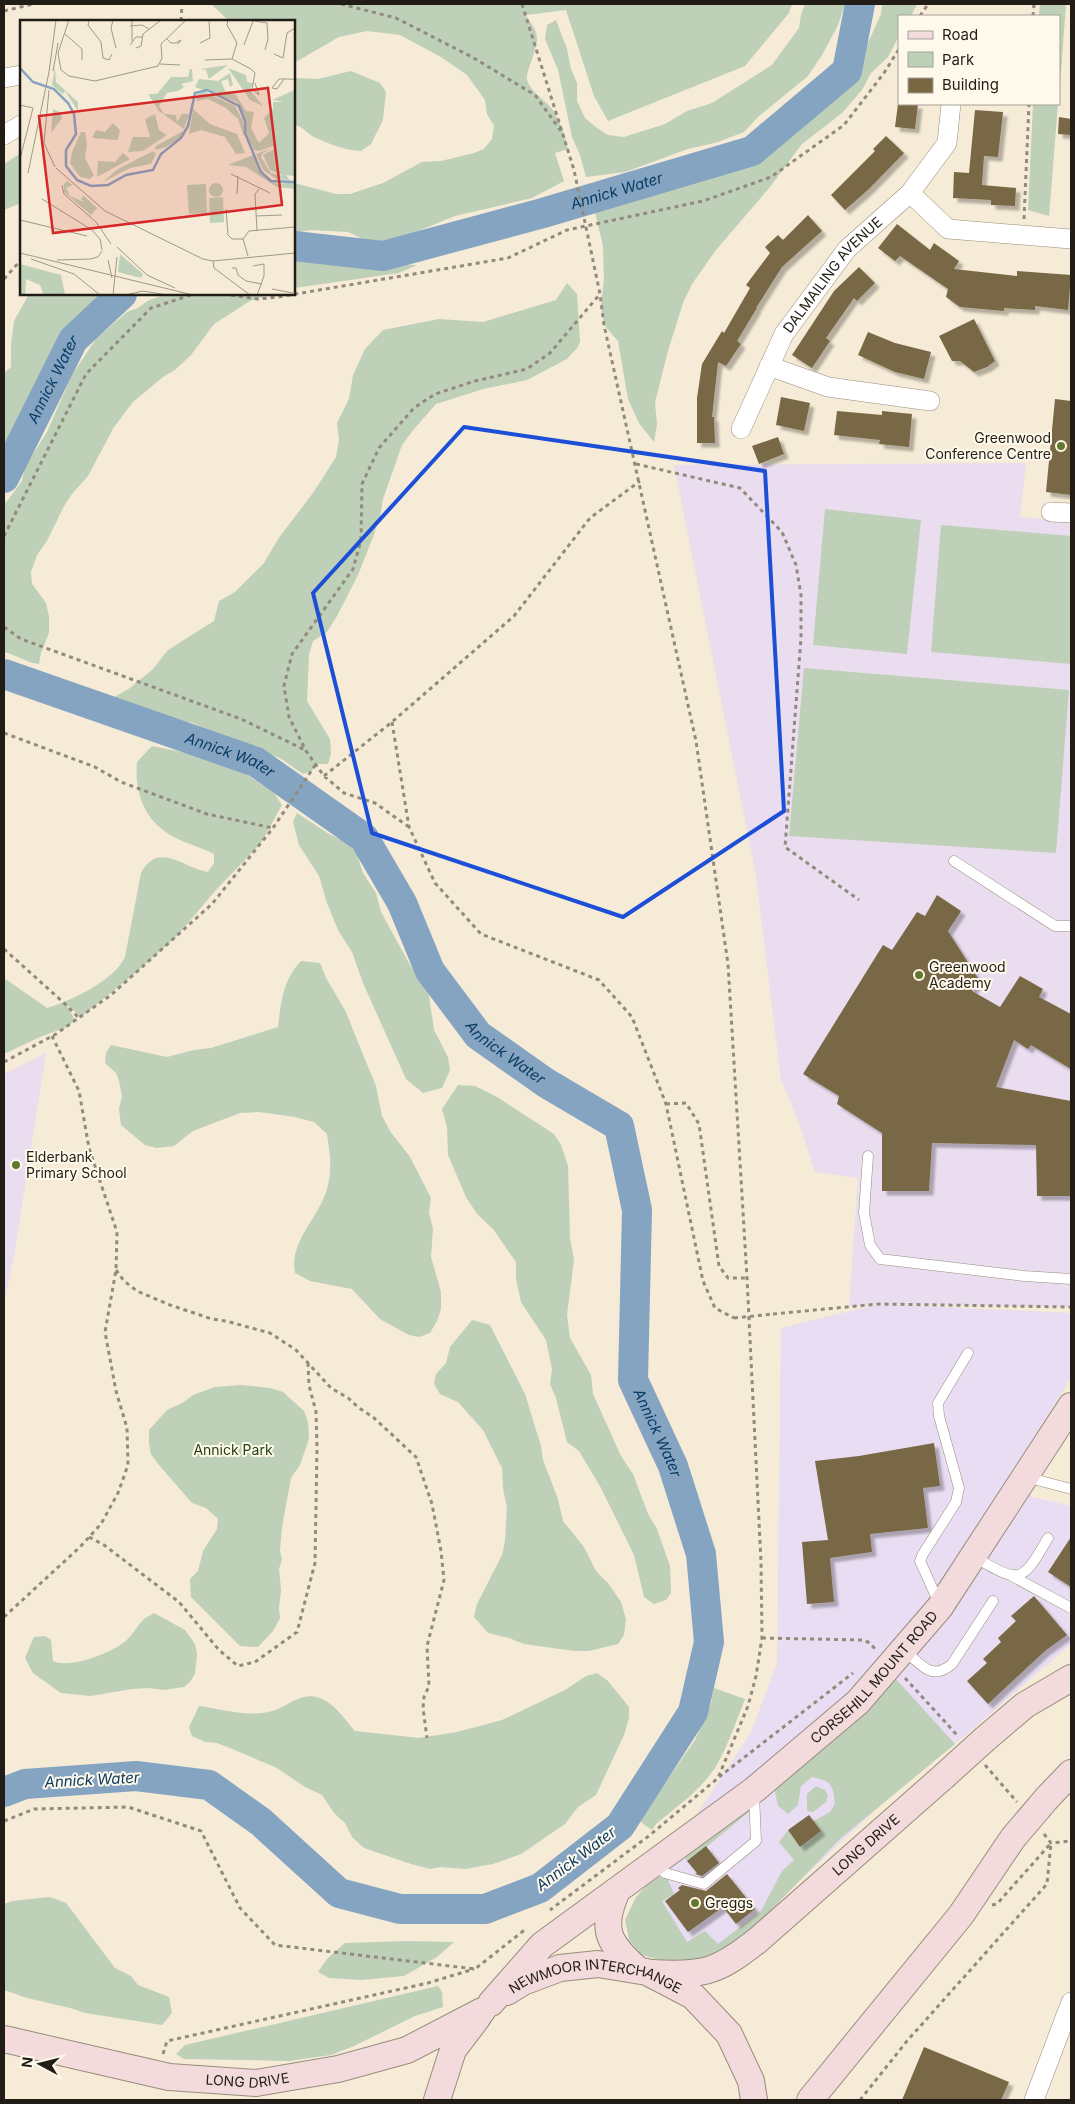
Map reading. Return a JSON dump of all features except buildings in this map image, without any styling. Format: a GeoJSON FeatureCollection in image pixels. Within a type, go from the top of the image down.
{"type":"FeatureCollection","features":[{"type":"Feature","properties":{"kind":"main road","name":"CORSEHILL MOUNT ROAD"},"geometry":{"type":"LineString","coordinates":[[486,2007],[542,1946],[754,1790],[858,1702],[940,1607],[1071,1406]]}},
{"type":"Feature","properties":{"kind":"main road","name":"LONG DRIVE"},"geometry":{"type":"LineString","coordinates":[[642,1971],[695,1974],[713,1969],[733,1960],[943,1776],[982,1749],[1025,1705],[1071,1678]]}},
{"type":"Feature","properties":{"kind":"main road"},"geometry":{"type":"LineString","coordinates":[[810,2100],[961,1915],[1013,1838],[1071,1773]]}},
{"type":"Feature","properties":{"kind":"main road"},"geometry":{"type":"LineString","coordinates":[[616,1893],[610,1906],[608,1922],[610,1938],[618,1952],[642,1971]]}},
{"type":"Feature","properties":{"kind":"main road","name":"NEWMOOR INTERCHANGE"},"geometry":{"type":"LineString","coordinates":[[437,2100],[453,2050],[486,2007],[523,1982],[560,1968],[598,1964],[642,1971],[693,1996],[729,2034],[751,2081],[754,2100]]}},
{"type":"Feature","properties":{"kind":"main road","name":"LONG DRIVE"},"geometry":{"type":"LineString","coordinates":[[4,2039],[169,2077],[256,2083],[338,2069],[407,2050],[486,2007]]}},
{"type":"Feature","properties":{"kind":"street"},"geometry":{"type":"LineString","coordinates":[[4,78],[20,75]]}},
{"type":"Feature","properties":{"kind":"street","name":"DALMAILING AVENUE"},"geometry":{"type":"LineString","coordinates":[[741,429],[784,334],[847,249],[910,194],[947,143],[951,105]]}},
{"type":"Feature","properties":{"kind":"street"},"geometry":{"type":"LineString","coordinates":[[4,135],[20,126]]}},
{"type":"Feature","properties":{"kind":"street"},"geometry":{"type":"LineString","coordinates":[[910,194],[948,229],[1071,239]]}},
{"type":"Feature","properties":{"kind":"street"},"geometry":{"type":"LineString","coordinates":[[769,366],[828,387],[930,401]]}},
{"type":"Feature","properties":{"kind":"street"},"geometry":{"type":"LineString","coordinates":[[1051,512],[1071,513]]}},
{"type":"Feature","properties":{"kind":"street"},"geometry":{"type":"LineString","coordinates":[[1034,2100],[1071,2002]]}},
{"type":"Feature","properties":{"kind":"lane"},"geometry":{"type":"LineString","coordinates":[[954,861],[1055,926],[1071,926]]}},
{"type":"Feature","properties":{"kind":"lane"},"geometry":{"type":"LineString","coordinates":[[868,1156],[864,1213],[870,1246],[880,1259],[1024,1276],[1071,1279]]}},
{"type":"Feature","properties":{"kind":"lane"},"geometry":{"type":"LineString","coordinates":[[940,1607],[920,1561],[956,1502],[959,1488],[939,1416],[938,1403],[968,1353]]}},
{"type":"Feature","properties":{"kind":"lane"},"geometry":{"type":"LineString","coordinates":[[1025,1477],[1071,1489]]}},
{"type":"Feature","properties":{"kind":"lane"},"geometry":{"type":"LineString","coordinates":[[973,1556],[1003,1573],[1020,1575],[1033,1565],[1048,1538]]}},
{"type":"Feature","properties":{"kind":"lane"},"geometry":{"type":"LineString","coordinates":[[1011,1575],[1071,1608]]}},
{"type":"Feature","properties":{"kind":"lane"},"geometry":{"type":"LineString","coordinates":[[903,1649],[932,1672],[943,1671],[952,1664],[993,1601]]}},
{"type":"Feature","properties":{"kind":"lane"},"geometry":{"type":"LineString","coordinates":[[655,1864],[665,1873],[704,1884],[756,1841],[754,1790]]}},
{"type":"Feature","properties":{"kind":"path"},"geometry":{"type":"LineString","coordinates":[[4,11],[33,4]]}},
{"type":"Feature","properties":{"kind":"path"},"geometry":{"type":"LineString","coordinates":[[181,20],[182,4]]}},
{"type":"Feature","properties":{"kind":"path"},"geometry":{"type":"LineString","coordinates":[[341,4],[396,18],[472,57],[535,95],[564,136]]}},
{"type":"Feature","properties":{"kind":"path"},"geometry":{"type":"LineString","coordinates":[[522,4],[574,170],[600,294],[604,325],[696,741],[728,964],[747,1278],[761,1562],[762,1638],[756,1676],[748,1706],[718,1778]]}},
{"type":"Feature","properties":{"kind":"path"},"geometry":{"type":"LineString","coordinates":[[921,15],[928,4]]}},
{"type":"Feature","properties":{"kind":"path"},"geometry":{"type":"LineString","coordinates":[[295,294],[508,258],[567,230],[703,200],[771,178],[844,126],[884,73],[898,51]]}},
{"type":"Feature","properties":{"kind":"path"},"geometry":{"type":"LineString","coordinates":[[1023,235],[1029,105]]}},
{"type":"Feature","properties":{"kind":"path"},"geometry":{"type":"LineString","coordinates":[[4,279],[20,261]]}},
{"type":"Feature","properties":{"kind":"path"},"geometry":{"type":"LineString","coordinates":[[409,827],[375,803],[344,793],[324,776],[306,750],[289,717],[284,686],[292,654],[353,569],[360,540],[362,484],[379,448],[414,408],[436,394],[474,381],[527,369],[550,354],[600,294]]}},
{"type":"Feature","properties":{"kind":"path"},"geometry":{"type":"LineString","coordinates":[[4,536],[86,374],[151,308],[191,295]]}},
{"type":"Feature","properties":{"kind":"path"},"geometry":{"type":"LineString","coordinates":[[230,295],[258,299],[290,295]]}},
{"type":"Feature","properties":{"kind":"path"},"geometry":{"type":"LineString","coordinates":[[636,464],[740,488],[782,532],[796,565],[801,604],[800,647],[785,848],[859,900]]}},
{"type":"Feature","properties":{"kind":"path"},"geometry":{"type":"LineString","coordinates":[[324,776],[392,722],[514,616],[590,518],[640,482]]}},
{"type":"Feature","properties":{"kind":"path"},"geometry":{"type":"LineString","coordinates":[[4,626],[21,639],[241,719],[306,750]]}},
{"type":"Feature","properties":{"kind":"path"},"geometry":{"type":"LineString","coordinates":[[392,722],[409,827],[435,884],[481,934],[599,980],[632,1017],[666,1104],[702,1280],[715,1308],[734,1318],[880,1304],[1071,1307]]}},
{"type":"Feature","properties":{"kind":"path"},"geometry":{"type":"LineString","coordinates":[[4,733],[96,767],[121,782],[207,814],[273,828]]}},
{"type":"Feature","properties":{"kind":"path"},"geometry":{"type":"LineString","coordinates":[[4,1062],[52,1036],[111,995],[212,904],[273,828],[316,764]]}},
{"type":"Feature","properties":{"kind":"path"},"geometry":{"type":"LineString","coordinates":[[4,949],[79,1018]]}},
{"type":"Feature","properties":{"kind":"path"},"geometry":{"type":"LineString","coordinates":[[4,1617],[101,1524],[118,1493],[128,1465],[127,1428],[116,1391],[105,1332],[116,1270],[116,1232],[89,1148],[79,1091],[52,1036]]}},
{"type":"Feature","properties":{"kind":"path"},"geometry":{"type":"LineString","coordinates":[[666,1104],[686,1103],[699,1124],[719,1266],[728,1278],[747,1278]]}},
{"type":"Feature","properties":{"kind":"path"},"geometry":{"type":"LineString","coordinates":[[116,1270],[124,1281],[137,1291],[170,1306],[212,1319],[270,1333],[296,1350],[331,1388],[373,1417],[416,1457],[432,1504],[441,1550],[444,1580],[427,1646],[429,1686],[424,1697],[423,1708],[427,1738]]}},
{"type":"Feature","properties":{"kind":"path"},"geometry":{"type":"LineString","coordinates":[[89,1537],[104,1545],[179,1602],[220,1650],[238,1666],[255,1662],[297,1632],[315,1563],[316,1412],[309,1385],[308,1363]]}},
{"type":"Feature","properties":{"kind":"path"},"geometry":{"type":"LineString","coordinates":[[547,1913],[650,1835],[718,1778],[856,1671]]}},
{"type":"Feature","properties":{"kind":"path"},"geometry":{"type":"LineString","coordinates":[[982,1749],[1018,1803]]}},
{"type":"Feature","properties":{"kind":"path"},"geometry":{"type":"LineString","coordinates":[[4,1821],[34,1809],[128,1807],[201,1832],[240,1908],[275,1945],[475,1969]]}},
{"type":"Feature","properties":{"kind":"path"},"geometry":{"type":"LineString","coordinates":[[860,2100],[907,2041],[1047,1884],[1051,1843],[1044,1834]]}},
{"type":"Feature","properties":{"kind":"path"},"geometry":{"type":"LineString","coordinates":[[961,1915],[997,1904],[1051,1843],[1070,1843]]}},
{"type":"Feature","properties":{"kind":"path"},"geometry":{"type":"LineString","coordinates":[[163,2055],[168,2041],[428,1983],[475,1969],[531,1925]]}},
{"type":"Feature","properties":{"kind":"highlighted area"},"geometry":{"type":"Polygon","coordinates":[[[464,427],[765,471],[784,811],[623,917],[372,833],[313,593],[464,427]]]}},
{"type":"Feature","properties":{"kind":"shaded area","name":"Greenwood Academy"},"geometry":{"type":"Polygon","coordinates":[[[1026,463],[1020,517],[1071,521],[1071,1307],[879,1304],[849,1307],[858,1178],[815,1172],[798,1120],[781,1080],[755,870],[674,465],[1026,463]]]}},
{"type":"Feature","properties":{"kind":"shaded area","name":"Elderbank Primary School"},"geometry":{"type":"Polygon","coordinates":[[[46,1053],[14,1256],[4,1304],[4,1074],[46,1053]]]}},
{"type":"Feature","properties":{"kind":"shaded area"},"geometry":{"type":"Polygon","coordinates":[[[879,1304],[1071,1313],[1071,1378],[1008,1478],[1033,1497],[1071,1506],[1071,1644],[955,1744],[888,1798],[743,1934],[690,1958],[641,1900],[750,1734],[777,1664],[781,1328],[879,1304]]]}},
{"type":"Feature","properties":{"kind":"green space"},"geometry":{"type":"Polygon","coordinates":[[[211,4],[792,4],[789,13],[745,66],[608,121],[594,96],[566,10],[526,15],[537,35],[527,80],[534,92],[552,109],[562,128],[568,149],[555,153],[564,181],[532,198],[455,216],[386,244],[371,243],[348,232],[311,230],[295,233],[295,183],[336,194],[350,194],[383,183],[422,162],[441,161],[484,149],[492,139],[494,126],[487,114],[485,100],[467,75],[441,57],[400,35],[367,31],[339,37],[295,62],[295,20],[228,20],[211,4]]]}},
{"type":"Feature","properties":{"kind":"green space"},"geometry":{"type":"Polygon","coordinates":[[[805,4],[845,4],[838,25],[808,76],[758,117],[744,132],[718,142],[688,149],[625,172],[586,177],[580,155],[572,137],[558,70],[545,39],[547,25],[556,20],[577,83],[577,101],[585,118],[608,135],[624,137],[665,124],[687,111],[712,103],[772,65],[799,28],[805,4]]]}},
{"type":"Feature","properties":{"kind":"green space"},"geometry":{"type":"Polygon","coordinates":[[[882,4],[917,4],[912,15],[898,15],[898,38],[888,57],[871,73],[862,90],[842,113],[802,144],[770,187],[716,250],[692,284],[683,303],[655,402],[657,425],[654,442],[639,423],[628,399],[618,341],[604,325],[601,305],[604,279],[603,246],[593,204],[681,183],[742,162],[770,149],[808,121],[843,89],[868,43],[881,14],[882,4]]]}},
{"type":"Feature","properties":{"kind":"green space"},"geometry":{"type":"Polygon","coordinates":[[[1040,4],[1066,4],[1060,86],[1060,15],[1039,15],[1040,4]]]}},
{"type":"Feature","properties":{"kind":"green space"},"geometry":{"type":"Polygon","coordinates":[[[351,71],[380,83],[386,92],[383,120],[371,144],[361,151],[349,149],[314,137],[295,125],[295,78],[318,79],[351,71]]]}},
{"type":"Feature","properties":{"kind":"green space"},"geometry":{"type":"Polygon","coordinates":[[[1033,105],[1058,105],[1049,216],[1028,210],[1033,105]]]}},
{"type":"Feature","properties":{"kind":"green space"},"geometry":{"type":"Polygon","coordinates":[[[20,154],[20,203],[4,210],[4,164],[20,154]]]}},
{"type":"Feature","properties":{"kind":"green space"},"geometry":{"type":"Polygon","coordinates":[[[295,255],[351,256],[386,264],[417,265],[399,273],[295,288],[295,255]]]}},
{"type":"Feature","properties":{"kind":"green space"},"geometry":{"type":"Polygon","coordinates":[[[567,283],[577,294],[580,341],[578,347],[567,359],[527,380],[483,389],[436,404],[402,445],[383,499],[380,517],[358,575],[337,616],[327,632],[313,641],[309,654],[307,701],[330,739],[331,754],[328,764],[316,764],[312,771],[303,774],[280,758],[230,740],[193,723],[164,717],[111,699],[130,688],[153,669],[168,650],[214,621],[219,601],[235,592],[264,563],[278,539],[313,493],[336,457],[339,440],[337,423],[349,399],[353,375],[365,349],[383,330],[439,319],[483,322],[556,300],[567,283]]]}},
{"type":"Feature","properties":{"kind":"green space"},"geometry":{"type":"Polygon","coordinates":[[[28,295],[103,295],[96,298],[63,342],[58,355],[30,396],[24,413],[4,452],[4,373],[11,367],[14,321],[28,295]]]}},
{"type":"Feature","properties":{"kind":"green space"},"geometry":{"type":"Polygon","coordinates":[[[165,295],[269,295],[250,301],[214,324],[191,355],[175,370],[163,377],[133,402],[114,427],[88,476],[64,506],[47,541],[37,555],[31,572],[32,584],[46,603],[49,616],[49,633],[39,664],[30,662],[4,652],[4,505],[22,481],[25,467],[47,432],[72,375],[96,339],[127,312],[138,308],[149,300],[165,295]]]}},
{"type":"Feature","properties":{"kind":"green space"},"geometry":{"type":"Polygon","coordinates":[[[825,509],[921,520],[907,654],[813,645],[825,509]]]}},
{"type":"Feature","properties":{"kind":"green space"},"geometry":{"type":"Polygon","coordinates":[[[941,525],[1071,536],[1071,664],[931,652],[941,525]]]}},
{"type":"Feature","properties":{"kind":"green space"},"geometry":{"type":"Polygon","coordinates":[[[804,668],[1069,690],[1056,853],[789,836],[804,668]]]}},
{"type":"Feature","properties":{"kind":"green space"},"geometry":{"type":"Polygon","coordinates":[[[152,746],[217,759],[237,768],[274,793],[282,805],[261,843],[215,891],[177,936],[81,1017],[66,1004],[75,1020],[67,1027],[4,1054],[4,978],[47,1008],[80,995],[112,974],[125,957],[141,873],[148,863],[164,857],[208,872],[214,863],[214,854],[164,831],[149,815],[144,806],[137,785],[137,762],[152,746]]]}},
{"type":"Feature","properties":{"kind":"green space"},"geometry":{"type":"Polygon","coordinates":[[[297,813],[329,834],[346,842],[356,852],[363,873],[376,893],[381,912],[410,965],[428,989],[434,1030],[448,1057],[450,1070],[442,1088],[423,1093],[406,1079],[363,983],[352,952],[338,930],[319,876],[299,845],[293,822],[297,813]]]}},
{"type":"Feature","properties":{"kind":"green space"},"geometry":{"type":"Polygon","coordinates":[[[301,961],[320,963],[326,978],[346,1012],[376,1086],[382,1116],[390,1131],[410,1157],[431,1198],[429,1213],[433,1229],[431,1257],[441,1292],[441,1309],[430,1333],[419,1337],[409,1335],[380,1319],[352,1289],[310,1281],[295,1273],[296,1251],[322,1202],[330,1177],[327,1134],[314,1122],[295,1117],[259,1112],[240,1113],[193,1131],[174,1146],[157,1148],[145,1145],[121,1125],[119,1109],[122,1096],[119,1081],[116,1073],[105,1063],[106,1053],[111,1045],[167,1057],[211,1048],[278,1027],[284,992],[290,976],[301,961]]]}},
{"type":"Feature","properties":{"kind":"green space"},"geometry":{"type":"Polygon","coordinates":[[[458,1085],[475,1086],[497,1097],[554,1134],[561,1145],[568,1166],[570,1238],[574,1260],[567,1315],[570,1338],[591,1375],[593,1394],[621,1456],[633,1474],[648,1514],[657,1529],[670,1566],[671,1593],[666,1600],[654,1604],[644,1597],[634,1555],[601,1488],[579,1451],[567,1442],[556,1398],[550,1384],[552,1369],[546,1340],[521,1302],[516,1279],[516,1262],[493,1229],[477,1214],[466,1197],[448,1155],[447,1127],[442,1109],[458,1085]]]}},
{"type":"Feature","properties":{"kind":"green space"},"geometry":{"type":"Polygon","coordinates":[[[472,1320],[490,1325],[525,1394],[541,1446],[543,1460],[558,1499],[563,1521],[584,1547],[596,1571],[608,1583],[621,1602],[626,1619],[624,1635],[618,1644],[589,1651],[574,1651],[524,1644],[488,1633],[474,1617],[477,1604],[502,1555],[505,1541],[507,1508],[502,1468],[483,1430],[458,1402],[440,1394],[434,1384],[436,1374],[446,1363],[450,1347],[472,1320]]]}},
{"type":"Feature","properties":{"kind":"green space","name":"Annick Park"},"geometry":{"type":"Polygon","coordinates":[[[241,1385],[270,1388],[283,1392],[304,1411],[308,1422],[309,1439],[300,1465],[291,1478],[282,1527],[280,1551],[282,1559],[279,1569],[281,1590],[280,1618],[273,1631],[258,1647],[240,1646],[191,1597],[190,1579],[198,1571],[203,1551],[217,1529],[218,1519],[206,1508],[192,1503],[159,1465],[151,1454],[149,1444],[149,1430],[167,1410],[184,1402],[193,1395],[215,1387],[241,1385]]]}},
{"type":"Feature","properties":{"kind":"green space"},"geometry":{"type":"Polygon","coordinates":[[[154,1613],[185,1630],[195,1644],[197,1654],[195,1674],[184,1687],[163,1690],[149,1688],[132,1689],[90,1696],[61,1693],[33,1673],[25,1658],[34,1637],[45,1636],[51,1640],[53,1661],[60,1663],[79,1662],[99,1656],[123,1643],[144,1619],[154,1613]]]}},
{"type":"Feature","properties":{"kind":"green space"},"geometry":{"type":"Polygon","coordinates":[[[597,1673],[608,1681],[629,1707],[629,1718],[624,1735],[596,1795],[578,1807],[565,1824],[521,1854],[493,1864],[465,1869],[440,1867],[430,1869],[364,1848],[352,1837],[345,1823],[334,1813],[322,1795],[305,1787],[277,1768],[217,1743],[205,1742],[192,1736],[189,1727],[199,1706],[251,1714],[272,1711],[300,1698],[309,1696],[318,1697],[332,1705],[355,1731],[419,1738],[457,1732],[502,1720],[565,1690],[586,1676],[597,1673]]]}},
{"type":"Feature","properties":{"kind":"green space"},"geometry":{"type":"Polygon","coordinates":[[[895,1678],[955,1744],[841,1838],[749,1933],[721,1957],[681,1966],[642,1955],[629,1940],[625,1920],[636,1897],[646,1886],[665,1873],[674,1894],[662,1901],[687,1942],[705,1931],[718,1944],[761,1911],[782,1871],[794,1860],[779,1842],[788,1830],[800,1847],[821,1831],[814,1821],[830,1812],[835,1804],[830,1785],[823,1780],[812,1777],[801,1786],[798,1805],[788,1814],[778,1806],[774,1787],[850,1726],[895,1678]]]}},
{"type":"Feature","properties":{"kind":"green space"},"geometry":{"type":"Polygon","coordinates":[[[714,1688],[745,1699],[726,1748],[717,1765],[700,1787],[656,1824],[652,1830],[639,1821],[695,1740],[711,1704],[714,1688]]]}},
{"type":"Feature","properties":{"kind":"green space"},"geometry":{"type":"Polygon","coordinates":[[[816,1786],[825,1790],[828,1796],[826,1802],[813,1812],[807,1811],[807,1794],[816,1786]]]}},
{"type":"Feature","properties":{"kind":"green space"},"geometry":{"type":"Polygon","coordinates":[[[745,1808],[749,1812],[688,1862],[684,1857],[745,1808]]]}},
{"type":"Feature","properties":{"kind":"green space"},"geometry":{"type":"Polygon","coordinates":[[[50,1897],[66,1903],[115,1968],[131,1976],[138,1985],[169,1997],[172,2013],[162,2025],[85,2013],[4,1990],[4,1904],[12,1901],[50,1897]]]}},
{"type":"Feature","properties":{"kind":"green space"},"geometry":{"type":"Polygon","coordinates":[[[454,1942],[437,1957],[404,1976],[361,1980],[329,1978],[318,1972],[327,1959],[345,1943],[454,1942]]]}},
{"type":"Feature","properties":{"kind":"green space"},"geometry":{"type":"Polygon","coordinates":[[[438,1986],[442,1992],[443,2007],[415,2016],[354,2046],[331,2055],[289,2061],[184,2059],[176,2054],[185,2045],[438,1986]]]}},
{"type":"Feature","properties":{"kind":"waterway","name":"Annick Water"},"geometry":{"type":"LineString","coordinates":[[295,246],[383,256],[543,213],[752,151],[847,71],[860,4]]}},
{"type":"Feature","properties":{"kind":"waterway","name":"Annick Water"},"geometry":{"type":"LineString","coordinates":[[4,478],[73,340],[121,295]]}},
{"type":"Feature","properties":{"kind":"waterway","name":"Annick Water"},"geometry":{"type":"LineString","coordinates":[[4,674],[256,762],[364,838],[402,903],[430,971],[478,1035],[546,1083],[619,1126],[637,1210],[633,1380],[673,1466],[701,1554],[709,1642],[693,1712],[620,1826],[540,1888],[485,1909],[400,1909],[339,1893],[261,1822],[209,1785],[136,1776],[25,1784],[4,1792]]}},
{"type":"Feature","properties":{"kind":"place","name":"Greenwood Conference Centre"},"geometry":{"type":"Point","coordinates":[1061,446]}},
{"type":"Feature","properties":{"kind":"place","name":"Greenwood Academy"},"geometry":{"type":"Point","coordinates":[919,975]}},
{"type":"Feature","properties":{"kind":"place","name":"Elderbank Primary School"},"geometry":{"type":"Point","coordinates":[16,1165]}},
{"type":"Feature","properties":{"kind":"place","name":"Greggs"},"geometry":{"type":"Point","coordinates":[695,1903]}}]}
